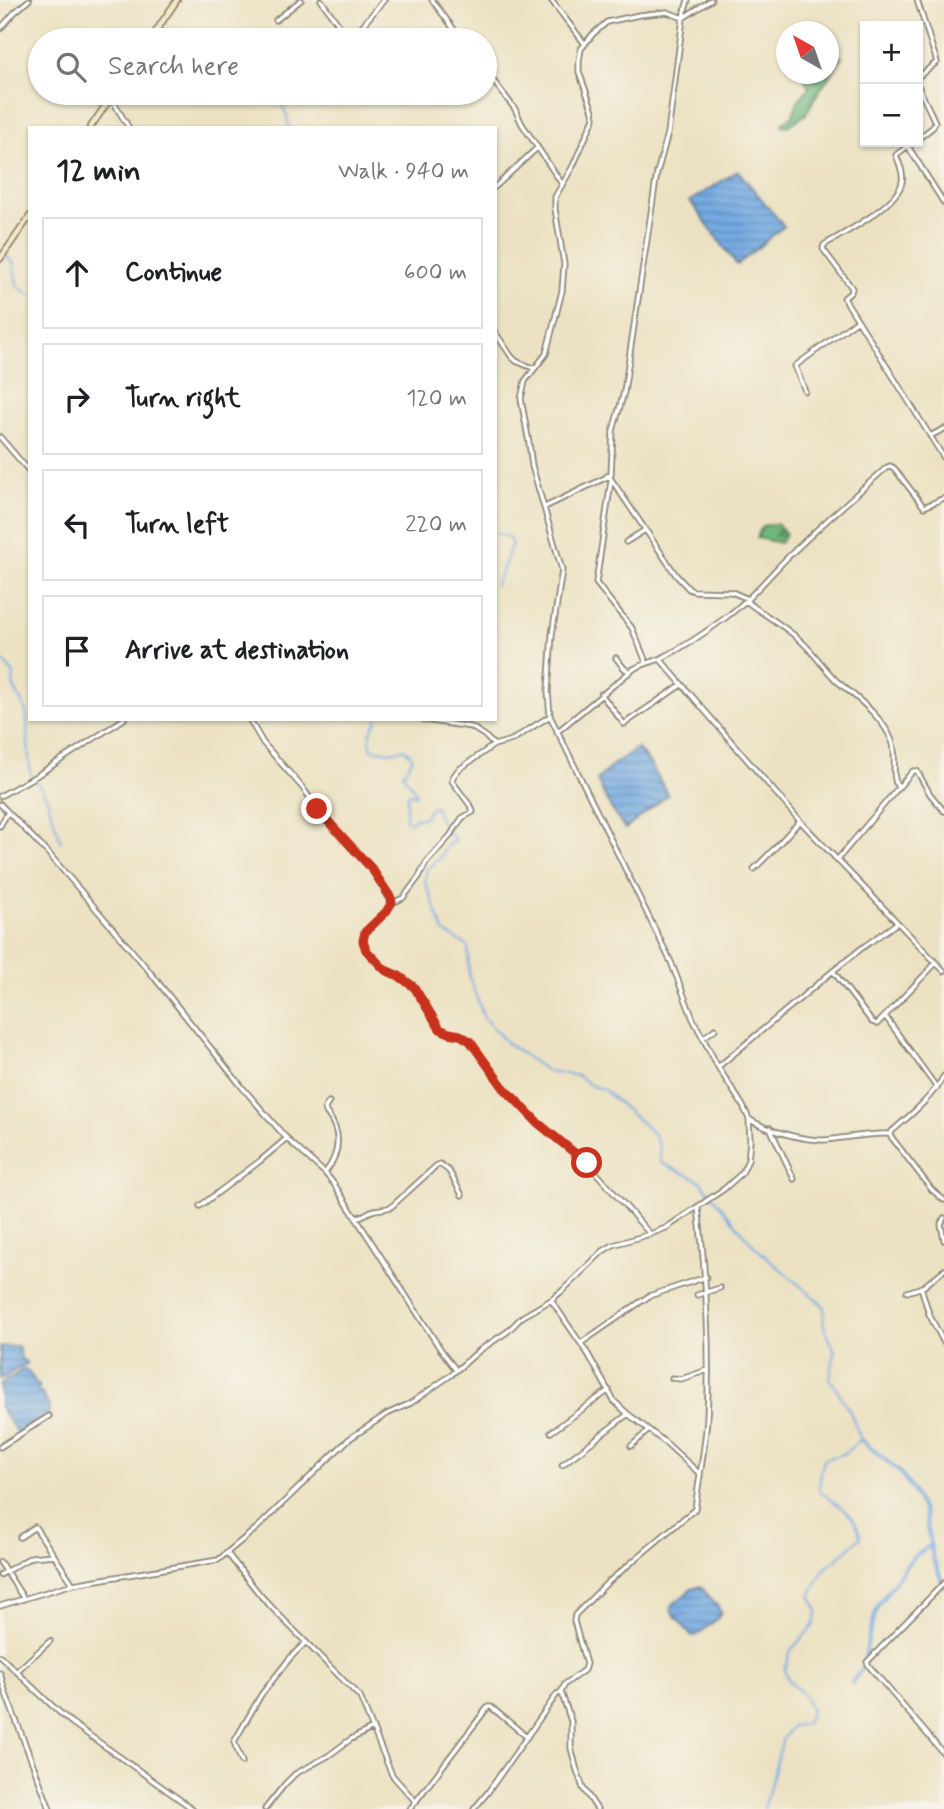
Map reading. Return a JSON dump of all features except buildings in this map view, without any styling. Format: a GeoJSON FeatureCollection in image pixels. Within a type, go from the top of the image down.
{"type":"FeatureCollection","features":[{"type":"Feature","properties":{"kind":"street"},"geometry":{"type":"LineString","coordinates":[[0,29],[29,0]]}},
{"type":"Feature","properties":{"kind":"street"},"geometry":{"type":"LineString","coordinates":[[158,28],[177,0]]}},
{"type":"Feature","properties":{"kind":"street"},"geometry":{"type":"LineString","coordinates":[[276,20],[301,0]]}},
{"type":"Feature","properties":{"kind":"street"},"geometry":{"type":"LineString","coordinates":[[321,0],[341,28]]}},
{"type":"Feature","properties":{"kind":"street"},"geometry":{"type":"LineString","coordinates":[[360,28],[384,0]]}},
{"type":"Feature","properties":{"kind":"street"},"geometry":{"type":"LineString","coordinates":[[432,0],[453,28]]}},
{"type":"Feature","properties":{"kind":"street"},"geometry":{"type":"LineString","coordinates":[[551,0],[585,44]]}},
{"type":"Feature","properties":{"kind":"street"},"geometry":{"type":"LineString","coordinates":[[646,662],[632,628],[596,583],[611,475],[613,431],[624,392],[657,173],[667,133],[683,18],[688,0]]}},
{"type":"Feature","properties":{"kind":"street"},"geometry":{"type":"LineString","coordinates":[[683,18],[711,0]]}},
{"type":"Feature","properties":{"kind":"street"},"geometry":{"type":"LineString","coordinates":[[917,0],[937,62],[923,74]]}},
{"type":"Feature","properties":{"kind":"street"},"geometry":{"type":"LineString","coordinates":[[0,1606],[73,1584],[218,1560],[258,1527],[349,1439],[387,1414],[411,1403],[457,1370],[507,1332],[522,1317],[551,1300],[603,1251],[677,1222],[724,1189],[742,1173],[748,1160],[749,1119],[693,1019],[671,962],[550,716],[548,691],[552,635],[562,570],[532,467],[521,399],[525,381],[545,354],[562,291],[564,264],[555,197],[573,166],[594,118],[579,72],[581,49],[607,22],[667,12],[683,18]]}},
{"type":"Feature","properties":{"kind":"street"},"geometry":{"type":"LineString","coordinates":[[497,86],[515,109],[562,184]]}},
{"type":"Feature","properties":{"kind":"street"},"geometry":{"type":"LineString","coordinates":[[923,97],[934,122],[933,127],[923,135]]}},
{"type":"Feature","properties":{"kind":"street"},"geometry":{"type":"LineString","coordinates":[[91,126],[106,105]]}},
{"type":"Feature","properties":{"kind":"street"},"geometry":{"type":"LineString","coordinates":[[118,105],[128,126]]}},
{"type":"Feature","properties":{"kind":"street"},"geometry":{"type":"LineString","coordinates":[[905,147],[896,155],[902,182],[889,204],[823,249],[852,288],[844,298],[944,458]]}},
{"type":"Feature","properties":{"kind":"street"},"geometry":{"type":"LineString","coordinates":[[908,147],[944,203]]}},
{"type":"Feature","properties":{"kind":"street"},"geometry":{"type":"LineString","coordinates":[[497,185],[537,148]]}},
{"type":"Feature","properties":{"kind":"street"},"geometry":{"type":"LineString","coordinates":[[0,259],[28,219]]}},
{"type":"Feature","properties":{"kind":"street"},"geometry":{"type":"LineString","coordinates":[[805,391],[794,366],[858,320]]}},
{"type":"Feature","properties":{"kind":"street"},"geometry":{"type":"LineString","coordinates":[[497,335],[510,356],[534,368]]}},
{"type":"Feature","properties":{"kind":"street"},"geometry":{"type":"LineString","coordinates":[[930,436],[944,429]]}},
{"type":"Feature","properties":{"kind":"street"},"geometry":{"type":"LineString","coordinates":[[0,438],[28,470]]}},
{"type":"Feature","properties":{"kind":"street"},"geometry":{"type":"LineString","coordinates":[[557,732],[629,672],[646,662],[660,659],[705,632],[747,600],[839,507],[886,468],[894,468],[924,507],[944,498]]}},
{"type":"Feature","properties":{"kind":"street"},"geometry":{"type":"LineString","coordinates":[[545,508],[609,477]]}},
{"type":"Feature","properties":{"kind":"street"},"geometry":{"type":"LineString","coordinates":[[609,477],[676,575],[689,589],[732,592],[747,600],[794,635],[830,674],[863,702],[892,740],[894,779],[898,788]]}},
{"type":"Feature","properties":{"kind":"street"},"geometry":{"type":"LineString","coordinates":[[626,542],[645,530]]}},
{"type":"Feature","properties":{"kind":"street"},"geometry":{"type":"LineString","coordinates":[[616,658],[629,672]]}},
{"type":"Feature","properties":{"kind":"street"},"geometry":{"type":"LineString","coordinates":[[660,659],[800,821],[944,971]]}},
{"type":"Feature","properties":{"kind":"street"},"geometry":{"type":"LineString","coordinates":[[601,694],[624,724],[681,685]]}},
{"type":"Feature","properties":{"kind":"street"},"geometry":{"type":"LineString","coordinates":[[550,716],[512,740],[494,745],[458,770],[453,782],[473,812],[462,818],[452,834],[426,863],[403,898],[392,902],[386,912],[365,932],[363,941],[366,950],[385,970],[414,987],[440,1029],[470,1041],[503,1087],[538,1123],[592,1168],[650,1234]]}},
{"type":"Feature","properties":{"kind":"street"},"geometry":{"type":"LineString","coordinates":[[0,796],[121,721]]}},
{"type":"Feature","properties":{"kind":"street"},"geometry":{"type":"LineString","coordinates":[[250,721],[263,743],[302,787],[326,820],[372,869],[392,902]]}},
{"type":"Feature","properties":{"kind":"street"},"geometry":{"type":"LineString","coordinates":[[431,721],[471,727],[494,745]]}},
{"type":"Feature","properties":{"kind":"street"},"geometry":{"type":"LineString","coordinates":[[838,860],[913,771],[917,771],[944,811]]}},
{"type":"Feature","properties":{"kind":"street"},"geometry":{"type":"LineString","coordinates":[[0,804],[49,854],[145,966],[286,1138],[325,1173],[357,1217],[441,1350],[457,1370]]}},
{"type":"Feature","properties":{"kind":"street"},"geometry":{"type":"LineString","coordinates":[[0,825],[8,812]]}},
{"type":"Feature","properties":{"kind":"street"},"geometry":{"type":"LineString","coordinates":[[754,869],[800,821]]}},
{"type":"Feature","properties":{"kind":"street"},"geometry":{"type":"LineString","coordinates":[[718,1067],[862,947],[897,923]]}},
{"type":"Feature","properties":{"kind":"street"},"geometry":{"type":"LineString","coordinates":[[833,971],[872,1022],[877,1024],[936,963]]}},
{"type":"Feature","properties":{"kind":"street"},"geometry":{"type":"LineString","coordinates":[[885,1016],[937,1088]]}},
{"type":"Feature","properties":{"kind":"street"},"geometry":{"type":"LineString","coordinates":[[703,1038],[715,1029]]}},
{"type":"Feature","properties":{"kind":"street"},"geometry":{"type":"LineString","coordinates":[[889,1135],[926,1101],[944,1076]]}},
{"type":"Feature","properties":{"kind":"street"},"geometry":{"type":"LineString","coordinates":[[325,1173],[334,1160],[338,1139],[325,1108],[329,1102]]}},
{"type":"Feature","properties":{"kind":"street"},"geometry":{"type":"LineString","coordinates":[[749,1119],[789,1135],[816,1140],[871,1133],[889,1135],[932,1190],[944,1200]]}},
{"type":"Feature","properties":{"kind":"street"},"geometry":{"type":"LineString","coordinates":[[770,1128],[794,1179]]}},
{"type":"Feature","properties":{"kind":"street"},"geometry":{"type":"LineString","coordinates":[[200,1206],[286,1138]]}},
{"type":"Feature","properties":{"kind":"street"},"geometry":{"type":"LineString","coordinates":[[357,1217],[365,1216],[373,1210],[391,1207],[440,1164],[449,1171],[462,1195]]}},
{"type":"Feature","properties":{"kind":"street"},"geometry":{"type":"LineString","coordinates":[[474,1809],[557,1694],[565,1684],[584,1670],[586,1664],[574,1621],[575,1615],[607,1583],[695,1509],[707,1419],[708,1370],[707,1292],[698,1207]]}},
{"type":"Feature","properties":{"kind":"street"},"geometry":{"type":"LineString","coordinates":[[944,1218],[941,1224],[944,1240]]}},
{"type":"Feature","properties":{"kind":"street"},"geometry":{"type":"LineString","coordinates":[[906,1292],[921,1287],[944,1270]]}},
{"type":"Feature","properties":{"kind":"street"},"geometry":{"type":"LineString","coordinates":[[581,1343],[649,1296],[706,1277]]}},
{"type":"Feature","properties":{"kind":"street"},"geometry":{"type":"LineString","coordinates":[[921,1287],[929,1314],[942,1333],[944,1343]]}},
{"type":"Feature","properties":{"kind":"street"},"geometry":{"type":"LineString","coordinates":[[697,1295],[720,1288]]}},
{"type":"Feature","properties":{"kind":"street"},"geometry":{"type":"LineString","coordinates":[[551,1300],[581,1343],[614,1401],[700,1474]]}},
{"type":"Feature","properties":{"kind":"street"},"geometry":{"type":"LineString","coordinates":[[672,1378],[681,1379],[708,1370]]}},
{"type":"Feature","properties":{"kind":"street"},"geometry":{"type":"LineString","coordinates":[[551,1432],[609,1390]]}},
{"type":"Feature","properties":{"kind":"street"},"geometry":{"type":"LineString","coordinates":[[562,1465],[628,1414]]}},
{"type":"Feature","properties":{"kind":"street"},"geometry":{"type":"LineString","coordinates":[[0,1447],[48,1416]]}},
{"type":"Feature","properties":{"kind":"street"},"geometry":{"type":"LineString","coordinates":[[631,1446],[649,1430]]}},
{"type":"Feature","properties":{"kind":"street"},"geometry":{"type":"LineString","coordinates":[[20,1537],[35,1527],[73,1584]]}},
{"type":"Feature","properties":{"kind":"street"},"geometry":{"type":"LineString","coordinates":[[227,1552],[261,1596],[360,1697],[392,1775],[416,1802]]}},
{"type":"Feature","properties":{"kind":"street"},"geometry":{"type":"LineString","coordinates":[[0,1575],[31,1557],[54,1555]]}},
{"type":"Feature","properties":{"kind":"street"},"geometry":{"type":"LineString","coordinates":[[0,1562],[24,1599]]}},
{"type":"Feature","properties":{"kind":"street"},"geometry":{"type":"LineString","coordinates":[[944,1583],[867,1662],[944,1754]]}},
{"type":"Feature","properties":{"kind":"street"},"geometry":{"type":"LineString","coordinates":[[17,1671],[50,1641]]}},
{"type":"Feature","properties":{"kind":"street"},"geometry":{"type":"LineString","coordinates":[[242,1762],[234,1742],[261,1695],[290,1658],[306,1643]]}},
{"type":"Feature","properties":{"kind":"street"},"geometry":{"type":"LineString","coordinates":[[0,1656],[43,1695],[53,1708],[193,1809]]}},
{"type":"Feature","properties":{"kind":"street"},"geometry":{"type":"LineString","coordinates":[[0,1673],[50,1809]]}},
{"type":"Feature","properties":{"kind":"street"},"geometry":{"type":"LineString","coordinates":[[561,1692],[571,1721],[571,1748],[576,1767],[583,1788],[597,1809]]}},
{"type":"Feature","properties":{"kind":"street"},"geometry":{"type":"LineString","coordinates":[[410,1809],[488,1707],[527,1737]]}},
{"type":"Feature","properties":{"kind":"street"},"geometry":{"type":"LineString","coordinates":[[265,1809],[295,1774],[373,1728]]}},
{"type":"Feature","properties":{"kind":"green space"},"geometry":{"type":"Polygon","coordinates":[[[807,84],[824,84],[805,115],[786,127],[782,124],[793,115],[798,101],[809,87],[807,84]]]}},
{"type":"Feature","properties":{"kind":"green space"},"geometry":{"type":"Polygon","coordinates":[[[777,524],[786,534],[780,543],[757,538],[762,526],[777,524]]]}},
{"type":"Feature","properties":{"kind":"water"},"geometry":{"type":"Polygon","coordinates":[[[738,171],[784,226],[737,265],[690,201],[738,171]]]}},
{"type":"Feature","properties":{"kind":"water"},"geometry":{"type":"Polygon","coordinates":[[[637,748],[651,765],[668,795],[625,829],[597,780],[637,748]]]}},
{"type":"Feature","properties":{"kind":"water"},"geometry":{"type":"Polygon","coordinates":[[[18,1346],[21,1359],[26,1364],[0,1379],[0,1347],[18,1346]]]}},
{"type":"Feature","properties":{"kind":"water"},"geometry":{"type":"Polygon","coordinates":[[[24,1369],[39,1387],[37,1392],[41,1392],[50,1408],[49,1413],[17,1433],[0,1407],[0,1384],[24,1369]]]}},
{"type":"Feature","properties":{"kind":"water"},"geometry":{"type":"Polygon","coordinates":[[[700,1586],[721,1613],[696,1636],[691,1635],[672,1612],[671,1606],[700,1586]]]}},
{"type":"Feature","properties":{"kind":"waterway"},"geometry":{"type":"LineString","coordinates":[[282,105],[289,126]]}},
{"type":"Feature","properties":{"kind":"waterway"},"geometry":{"type":"LineString","coordinates":[[4,254],[13,262],[17,285],[28,294]]}},
{"type":"Feature","properties":{"kind":"waterway"},"geometry":{"type":"LineString","coordinates":[[497,534],[507,536],[512,544],[497,581]]}},
{"type":"Feature","properties":{"kind":"waterway"},"geometry":{"type":"LineString","coordinates":[[0,658],[14,674],[13,685],[26,711],[30,772],[46,796],[61,842]]}},
{"type":"Feature","properties":{"kind":"waterway"},"geometry":{"type":"LineString","coordinates":[[377,721],[370,734],[372,749],[389,752],[405,749],[413,758],[403,774],[416,795],[410,793],[407,797],[406,820],[411,823],[415,818],[425,817],[435,806],[440,820],[455,840],[427,869],[425,881],[444,932],[468,946],[469,976],[484,1018],[508,1044],[547,1071],[578,1076],[590,1085],[604,1090],[654,1134],[659,1145],[661,1163],[699,1180],[755,1247],[825,1307],[823,1323],[835,1352],[830,1378],[850,1412],[861,1440],[843,1454],[824,1459],[819,1491],[851,1517],[856,1523],[860,1538],[823,1570],[810,1596],[818,1611],[813,1626],[791,1650],[784,1670],[789,1681],[804,1695],[811,1711],[806,1724],[792,1726],[783,1738],[764,1809]]}},
{"type":"Feature","properties":{"kind":"waterway"},"geometry":{"type":"LineString","coordinates":[[861,1440],[899,1471],[912,1489],[924,1512],[933,1558],[944,1586]]}},
{"type":"Feature","properties":{"kind":"waterway"},"geometry":{"type":"LineString","coordinates":[[852,1683],[863,1667],[878,1605],[912,1558],[931,1545]]}},
{"type":"Feature","properties":{"kind":"route"},"geometry":{"type":"LineString","coordinates":[[317,809],[372,869],[391,898],[392,902],[386,912],[365,932],[363,941],[366,950],[385,970],[414,987],[440,1029],[470,1041],[503,1087],[538,1123],[587,1163]]}}]}
